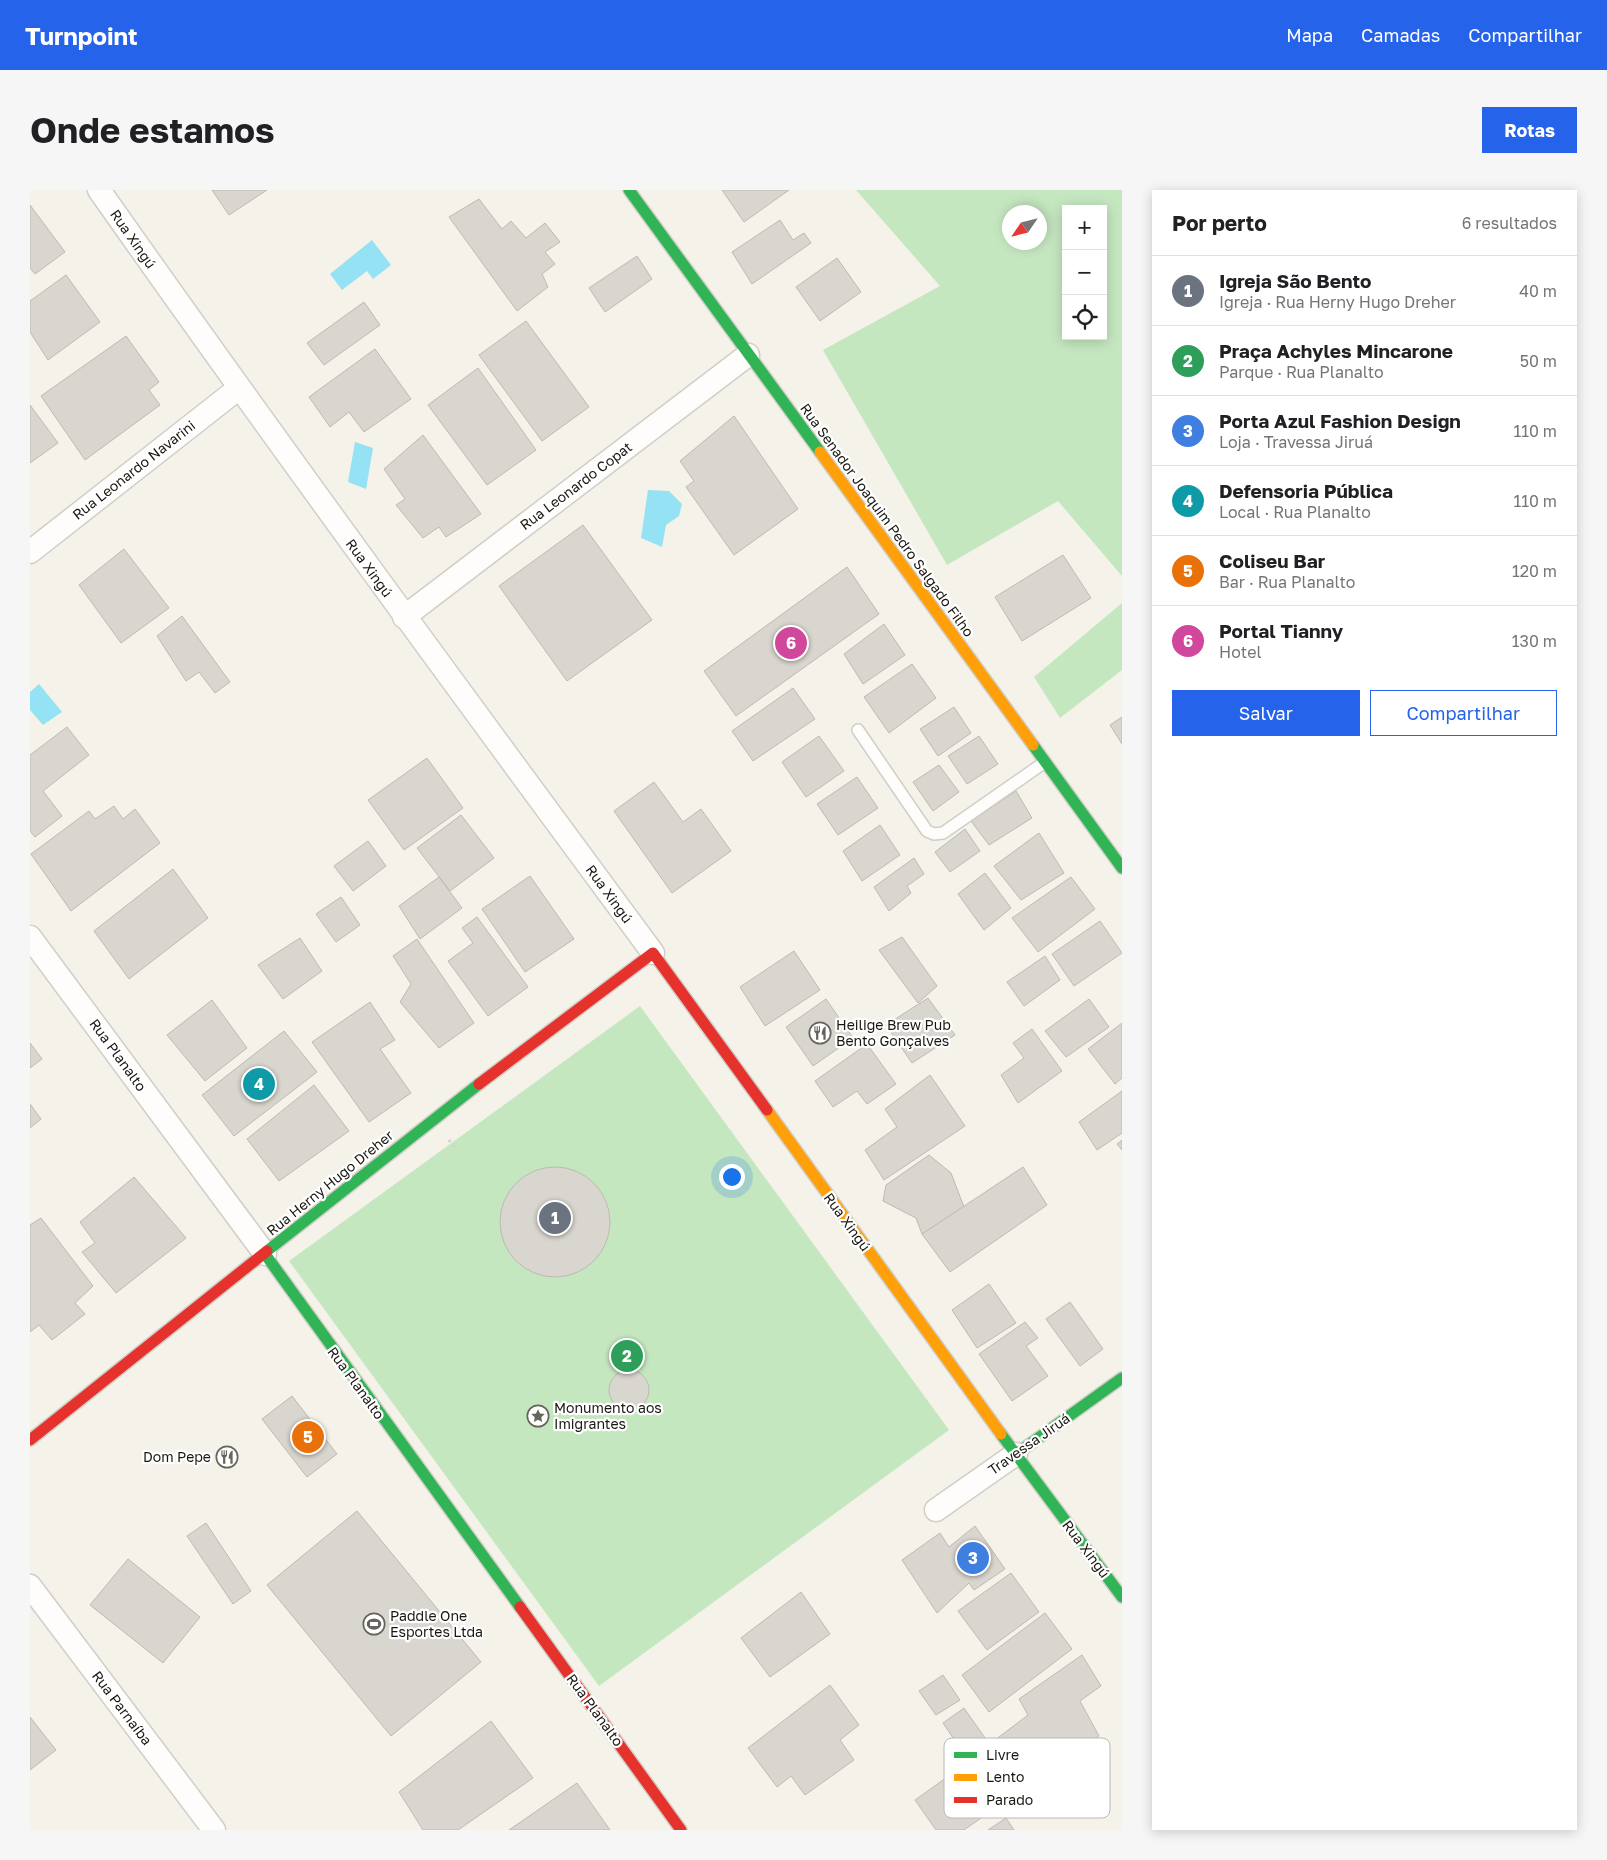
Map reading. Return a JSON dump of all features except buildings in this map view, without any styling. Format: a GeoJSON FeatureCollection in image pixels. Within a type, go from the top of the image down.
{"type":"FeatureCollection","features":[{"type":"Feature","properties":{"kind":"main road","name":"Rua Senador Joaquim Pedro Salgado Filho"},"geometry":{"type":"LineString","coordinates":[[629,190],[1122,868]]}},
{"type":"Feature","properties":{"kind":"main road","name":"Rua Herny Hugo Dreher"},"geometry":{"type":"LineString","coordinates":[[30,1440],[433,1119],[652,953]]}},
{"type":"Feature","properties":{"kind":"main road","name":"Rua Xingú"},"geometry":{"type":"LineString","coordinates":[[652,953],[1122,1597]]}},
{"type":"Feature","properties":{"kind":"main road","name":"Rua Planalto"},"geometry":{"type":"LineString","coordinates":[[265,1254],[681,1830]]}},
{"type":"Feature","properties":{"kind":"main road","name":"Travessa Jiruá"},"geometry":{"type":"LineString","coordinates":[[1016,1454],[1122,1378]]}},
{"type":"Feature","properties":{"kind":"street","name":"Rua Xingú"},"geometry":{"type":"LineString","coordinates":[[99,190],[404,617],[652,953]]}},
{"type":"Feature","properties":{"kind":"street","name":"Rua Leonardo Copat"},"geometry":{"type":"LineString","coordinates":[[404,617],[748,356]]}},
{"type":"Feature","properties":{"kind":"street","name":"Rua Leonardo Navarini"},"geometry":{"type":"LineString","coordinates":[[30,552],[239,388]]}},
{"type":"Feature","properties":{"kind":"street","name":"Rua Planalto"},"geometry":{"type":"LineString","coordinates":[[30,936],[265,1254]]}},
{"type":"Feature","properties":{"kind":"street","name":"Travessa Jiruá"},"geometry":{"type":"LineString","coordinates":[[936,1510],[1016,1454]]}},
{"type":"Feature","properties":{"kind":"street","name":"Rua Parnaíba"},"geometry":{"type":"LineString","coordinates":[[30,1586],[214,1830]]}},
{"type":"Feature","properties":{"kind":"lane"},"geometry":{"type":"LineString","coordinates":[[858,730],[927,831],[934,834],[943,833],[1045,762]]}},
{"type":"Feature","properties":{"kind":"green space"},"geometry":{"type":"Polygon","coordinates":[[[856,190],[1122,190],[1122,576],[1058,501],[947,565],[823,350],[940,286],[856,190]]]}},
{"type":"Feature","properties":{"kind":"green space"},"geometry":{"type":"Polygon","coordinates":[[[1122,603],[1122,670],[1060,718],[1034,677],[1122,603]]]}},
{"type":"Feature","properties":{"kind":"green space"},"geometry":{"type":"Polygon","coordinates":[[[640,1006],[949,1430],[599,1686],[289,1261],[640,1006]]]}},
{"type":"Feature","properties":{"kind":"water"},"geometry":{"type":"Polygon","coordinates":[[[372,240],[391,265],[373,279],[367,271],[342,290],[330,274],[372,240]]]}},
{"type":"Feature","properties":{"kind":"water"},"geometry":{"type":"Polygon","coordinates":[[[355,442],[373,448],[366,489],[348,482],[355,442]]]}},
{"type":"Feature","properties":{"kind":"water"},"geometry":{"type":"Polygon","coordinates":[[[648,490],[669,491],[682,504],[679,516],[666,525],[662,547],[641,538],[648,490]]]}},
{"type":"Feature","properties":{"kind":"water"},"geometry":{"type":"Polygon","coordinates":[[[39,684],[62,712],[43,725],[30,710],[30,692],[39,684]]]}},
{"type":"Feature","properties":{"kind":"traffic: fast"},"geometry":{"type":"LineString","coordinates":[[629,190],[820,452]]}},
{"type":"Feature","properties":{"kind":"traffic: fast"},"geometry":{"type":"LineString","coordinates":[[1033,745],[1122,868]]}},
{"type":"Feature","properties":{"kind":"traffic: fast"},"geometry":{"type":"LineString","coordinates":[[267,1251],[479,1084]]}},
{"type":"Feature","properties":{"kind":"traffic: fast"},"geometry":{"type":"LineString","coordinates":[[265,1254],[520,1607]]}},
{"type":"Feature","properties":{"kind":"traffic: fast"},"geometry":{"type":"LineString","coordinates":[[1016,1454],[1122,1378]]}},
{"type":"Feature","properties":{"kind":"traffic: fast"},"geometry":{"type":"LineString","coordinates":[[1001,1434],[1122,1597]]}},
{"type":"Feature","properties":{"kind":"traffic: slow"},"geometry":{"type":"LineString","coordinates":[[820,452],[1033,745]]}},
{"type":"Feature","properties":{"kind":"traffic: slow"},"geometry":{"type":"LineString","coordinates":[[767,1110],[1001,1434]]}},
{"type":"Feature","properties":{"kind":"traffic: jam"},"geometry":{"type":"LineString","coordinates":[[479,1084],[653,953],[767,1110]]}},
{"type":"Feature","properties":{"kind":"traffic: jam"},"geometry":{"type":"LineString","coordinates":[[30,1440],[267,1251]]}},
{"type":"Feature","properties":{"kind":"traffic: jam"},"geometry":{"type":"LineString","coordinates":[[520,1607],[681,1830]]}},
{"type":"Feature","properties":{"kind":"place","name":"Portal Tianny"},"geometry":{"type":"Point","coordinates":[791,643]}},
{"type":"Feature","properties":{"kind":"place","name":"Heilige Brew Pub Bento Gonçalves"},"geometry":{"type":"Point","coordinates":[820,1033]}},
{"type":"Feature","properties":{"kind":"place","name":"Defensoria Pública"},"geometry":{"type":"Point","coordinates":[259,1084]}},
{"type":"Feature","properties":{"kind":"place","name":"Igreja São Bento"},"geometry":{"type":"Point","coordinates":[555,1218]}},
{"type":"Feature","properties":{"kind":"place","name":"Praça Achyles Mincarone"},"geometry":{"type":"Point","coordinates":[627,1356]}},
{"type":"Feature","properties":{"kind":"place","name":"Monumento aos Imigrantes"},"geometry":{"type":"Point","coordinates":[538,1416]}},
{"type":"Feature","properties":{"kind":"place","name":"Coliseu Bar"},"geometry":{"type":"Point","coordinates":[308,1437]}},
{"type":"Feature","properties":{"kind":"place","name":"Dom Pepe"},"geometry":{"type":"Point","coordinates":[227,1457]}},
{"type":"Feature","properties":{"kind":"place","name":"Porta Azul Fashion Design"},"geometry":{"type":"Point","coordinates":[973,1558]}},
{"type":"Feature","properties":{"kind":"place","name":"Paddle One Esportes Ltda"},"geometry":{"type":"Point","coordinates":[374,1624]}}]}
